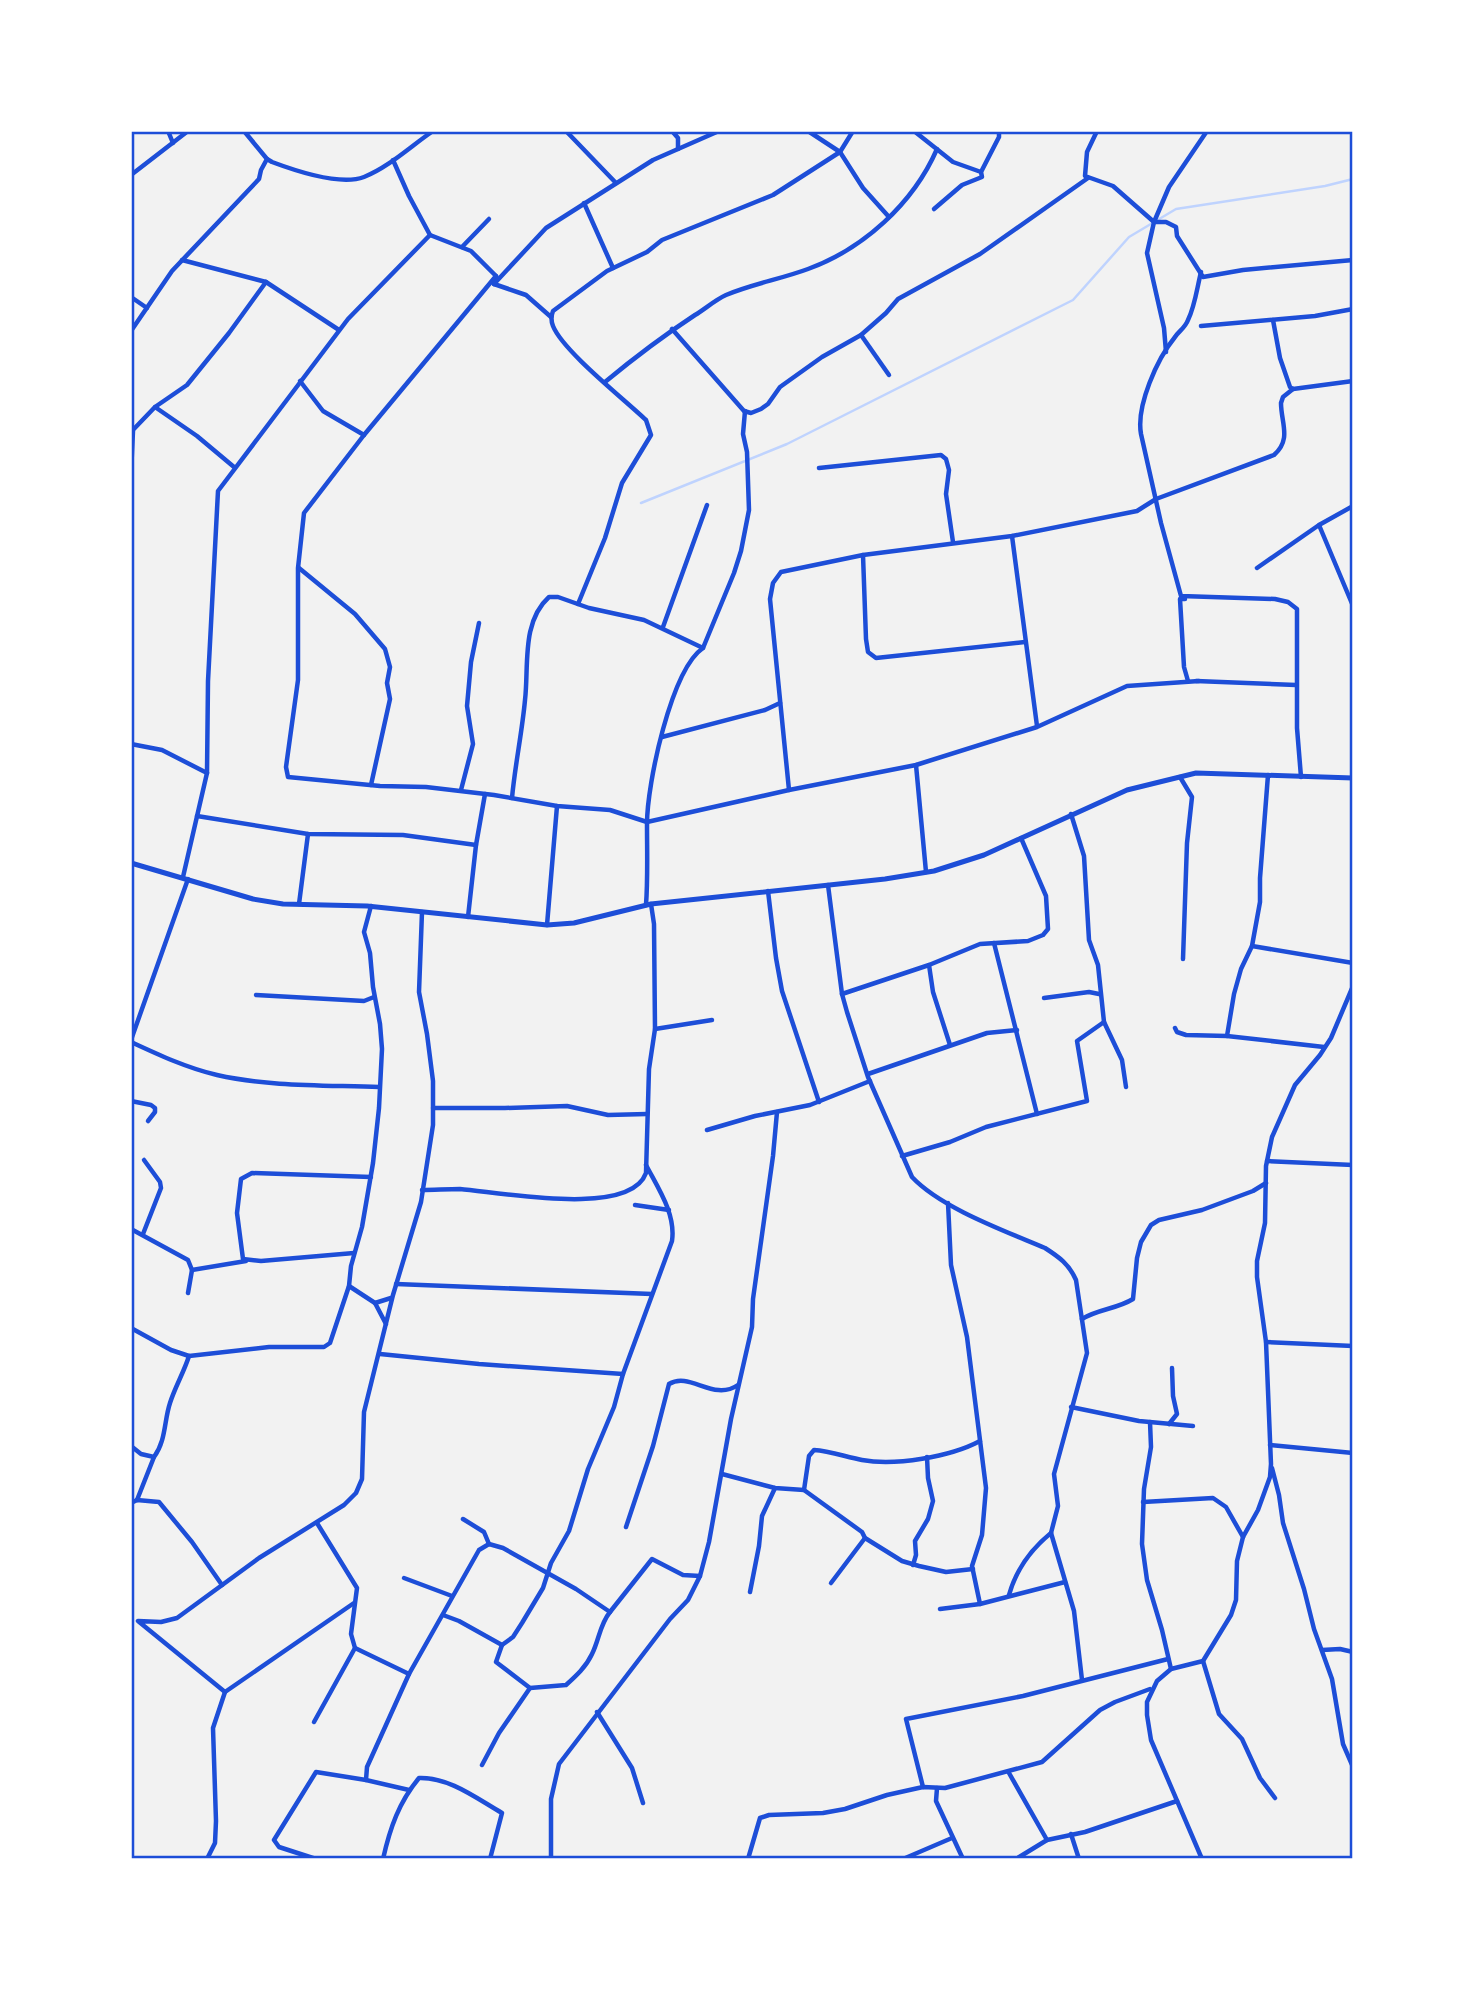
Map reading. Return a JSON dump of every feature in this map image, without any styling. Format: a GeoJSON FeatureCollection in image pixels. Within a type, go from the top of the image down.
{"type":"FeatureCollection","features":[{"type":"Feature","properties":{"kind":"street"},"geometry":{"type":"LineString","coordinates":[[168,131],[173,143]]}},
{"type":"Feature","properties":{"kind":"street"},"geometry":{"type":"LineString","coordinates":[[131,175],[188,131]]}},
{"type":"Feature","properties":{"kind":"street"},"geometry":{"type":"LineString","coordinates":[[244,131],[267,159],[286,167],[343,179],[365,176],[393,160],[433,131]]}},
{"type":"Feature","properties":{"kind":"street"},"geometry":{"type":"LineString","coordinates":[[566,131],[616,183]]}},
{"type":"Feature","properties":{"kind":"street"},"geometry":{"type":"LineString","coordinates":[[672,131],[678,138],[678,149]]}},
{"type":"Feature","properties":{"kind":"street"},"geometry":{"type":"LineString","coordinates":[[494,284],[546,228],[653,160],[719,131]]}},
{"type":"Feature","properties":{"kind":"street"},"geometry":{"type":"LineString","coordinates":[[808,131],[840,152],[863,188],[889,217]]}},
{"type":"Feature","properties":{"kind":"street"},"geometry":{"type":"LineString","coordinates":[[578,604],[605,538],[622,483],[651,435],[646,420],[566,346],[552,326],[553,310],[613,268],[647,252],[662,240],[773,195],[840,152],[853,131]]}},
{"type":"Feature","properties":{"kind":"street"},"geometry":{"type":"LineString","coordinates":[[914,131],[953,162],[981,172]]}},
{"type":"Feature","properties":{"kind":"street"},"geometry":{"type":"LineString","coordinates":[[934,209],[962,185],[982,177],[981,172],[999,137],[999,131]]}},
{"type":"Feature","properties":{"kind":"street"},"geometry":{"type":"LineString","coordinates":[[1097,131],[1087,152],[1085,174],[1088,178],[1113,186],[1154,222],[1166,222],[1176,227],[1177,236],[1203,277],[1243,270],[1353,260]]}},
{"type":"Feature","properties":{"kind":"street"},"geometry":{"type":"LineString","coordinates":[[1166,353],[1164,328],[1147,253],[1154,222],[1169,187],[1207,131]]}},
{"type":"Feature","properties":{"kind":"street"},"geometry":{"type":"LineString","coordinates":[[605,382],[672,329],[725,295],[831,260],[851,248],[889,217],[915,188],[937,149]]}},
{"type":"Feature","properties":{"kind":"street"},"geometry":{"type":"LineString","coordinates":[[131,331],[182,260],[259,179],[267,159]]}},
{"type":"Feature","properties":{"kind":"street"},"geometry":{"type":"LineString","coordinates":[[393,160],[430,235],[471,251],[496,276]]}},
{"type":"Feature","properties":{"kind":"street"},"geometry":{"type":"LineString","coordinates":[[672,329],[745,411],[751,413],[768,404],[780,387],[822,357],[861,335],[898,299],[980,254],[1088,178]]}},
{"type":"Feature","properties":{"kind":"street"},"geometry":{"type":"LineString","coordinates":[[584,203],[613,268]]}},
{"type":"Feature","properties":{"kind":"street"},"geometry":{"type":"LineString","coordinates":[[461,247],[489,219]]}},
{"type":"Feature","properties":{"kind":"street"},"geometry":{"type":"LineString","coordinates":[[379,1087],[267,1083],[217,1075],[170,1060],[131,1041],[185,878],[207,773],[208,681],[218,491],[339,330],[430,235]]}},
{"type":"Feature","properties":{"kind":"street"},"geometry":{"type":"LineString","coordinates":[[182,260],[266,282],[339,330]]}},
{"type":"Feature","properties":{"kind":"street"},"geometry":{"type":"LineString","coordinates":[[1201,272],[1189,320],[1166,353],[1145,396],[1140,420],[1156,499],[1181,596],[1275,599],[1294,605],[1297,610],[1296,685],[1301,777]]}},
{"type":"Feature","properties":{"kind":"street"},"geometry":{"type":"LineString","coordinates":[[494,284],[496,276]]}},
{"type":"Feature","properties":{"kind":"street"},"geometry":{"type":"LineString","coordinates":[[496,276],[364,435],[304,513],[299,568],[298,680],[286,767],[288,777],[485,794],[557,806],[610,810],[647,822],[916,765],[1037,727],[1127,686],[1199,681]]}},
{"type":"Feature","properties":{"kind":"street"},"geometry":{"type":"LineString","coordinates":[[131,474],[132,431],[155,407],[187,385],[266,282]]}},
{"type":"Feature","properties":{"kind":"street"},"geometry":{"type":"LineString","coordinates":[[494,284],[526,295],[551,317]]}},
{"type":"Feature","properties":{"kind":"street"},"geometry":{"type":"LineString","coordinates":[[131,297],[146,308]]}},
{"type":"Feature","properties":{"kind":"street"},"geometry":{"type":"LineString","coordinates":[[1201,326],[1353,309]]}},
{"type":"Feature","properties":{"kind":"street"},"geometry":{"type":"LineString","coordinates":[[1273,320],[1280,358],[1293,389]]}},
{"type":"Feature","properties":{"kind":"street"},"geometry":{"type":"LineString","coordinates":[[861,335],[889,374]]}},
{"type":"Feature","properties":{"kind":"street"},"geometry":{"type":"LineString","coordinates":[[300,381],[323,411],[364,435]]}},
{"type":"Feature","properties":{"kind":"street"},"geometry":{"type":"LineString","coordinates":[[789,790],[770,599],[773,583],[780,572],[863,555],[1012,536],[1137,511],[1156,499],[1274,454],[1282,447],[1285,439],[1281,402],[1293,389],[1353,382]]}},
{"type":"Feature","properties":{"kind":"street"},"geometry":{"type":"LineString","coordinates":[[155,407],[197,436],[234,467]]}},
{"type":"Feature","properties":{"kind":"street"},"geometry":{"type":"LineString","coordinates":[[422,1190],[457,1189],[557,1199],[589,1199],[613,1195],[637,1186],[643,1180],[646,1165],[649,1069],[655,1029],[654,923],[648,904],[647,822],[667,712],[677,685],[694,654],[703,648],[741,551],[749,510],[747,452],[743,434],[745,411]]}},
{"type":"Feature","properties":{"kind":"street"},"geometry":{"type":"LineString","coordinates":[[819,468],[941,455],[946,459],[949,470],[946,495],[953,542]]}},
{"type":"Feature","properties":{"kind":"street"},"geometry":{"type":"LineString","coordinates":[[663,627],[707,505]]}},
{"type":"Feature","properties":{"kind":"street"},"geometry":{"type":"LineString","coordinates":[[1257,568],[1319,525],[1353,506]]}},
{"type":"Feature","properties":{"kind":"street"},"geometry":{"type":"LineString","coordinates":[[1319,525],[1353,606]]}},
{"type":"Feature","properties":{"kind":"street"},"geometry":{"type":"LineString","coordinates":[[1012,536],[1037,727]]}},
{"type":"Feature","properties":{"kind":"street"},"geometry":{"type":"LineString","coordinates":[[863,555],[866,639],[868,652],[876,658],[1025,642]]}},
{"type":"Feature","properties":{"kind":"street"},"geometry":{"type":"LineString","coordinates":[[299,568],[355,614],[386,649],[390,667],[387,683],[390,699],[371,785]]}},
{"type":"Feature","properties":{"kind":"street"},"geometry":{"type":"LineString","coordinates":[[512,798],[526,699],[529,637],[537,610],[548,597],[558,597],[601,611],[628,615],[663,627],[703,648]]}},
{"type":"Feature","properties":{"kind":"street"},"geometry":{"type":"LineString","coordinates":[[1203,597],[1180,599],[1186,681],[1296,685]]}},
{"type":"Feature","properties":{"kind":"street"},"geometry":{"type":"LineString","coordinates":[[461,791],[473,744],[467,706],[471,662],[479,623]]}},
{"type":"Feature","properties":{"kind":"street"},"geometry":{"type":"LineString","coordinates":[[662,737],[765,710],[780,703]]}},
{"type":"Feature","properties":{"kind":"street"},"geometry":{"type":"LineString","coordinates":[[131,744],[162,750],[207,773]]}},
{"type":"Feature","properties":{"kind":"street"},"geometry":{"type":"LineString","coordinates":[[916,765],[926,873]]}},
{"type":"Feature","properties":{"kind":"street"},"geometry":{"type":"LineString","coordinates":[[131,863],[253,899],[299,904],[371,906],[547,925],[574,923],[648,904],[926,873],[984,855],[1127,790],[1196,773],[1353,778]]}},
{"type":"Feature","properties":{"kind":"street"},"geometry":{"type":"LineString","coordinates":[[1227,1036],[1238,982],[1252,946],[1260,902],[1268,775]]}},
{"type":"Feature","properties":{"kind":"street"},"geometry":{"type":"LineString","coordinates":[[1180,776],[1192,797],[1187,843],[1182,959]]}},
{"type":"Feature","properties":{"kind":"street"},"geometry":{"type":"LineString","coordinates":[[468,917],[485,794]]}},
{"type":"Feature","properties":{"kind":"street"},"geometry":{"type":"LineString","coordinates":[[547,925],[557,806]]}},
{"type":"Feature","properties":{"kind":"street"},"geometry":{"type":"LineString","coordinates":[[1071,814],[1084,856],[1090,940],[1098,965],[1104,1022],[1122,1060],[1126,1087]]}},
{"type":"Feature","properties":{"kind":"street"},"geometry":{"type":"LineString","coordinates":[[197,816],[309,834],[403,835],[476,845]]}},
{"type":"Feature","properties":{"kind":"street"},"geometry":{"type":"LineString","coordinates":[[299,904],[309,834]]}},
{"type":"Feature","properties":{"kind":"street"},"geometry":{"type":"LineString","coordinates":[[842,993],[929,965],[980,944],[1036,939],[1048,929],[1046,896],[1021,838]]}},
{"type":"Feature","properties":{"kind":"street"},"geometry":{"type":"LineString","coordinates":[[828,884],[842,993],[870,1081],[912,1177],[948,1203],[1045,1248],[1072,1270],[1076,1280],[1087,1353],[1054,1474],[1058,1506],[1051,1533],[1074,1611],[1082,1680]]}},
{"type":"Feature","properties":{"kind":"street"},"geometry":{"type":"LineString","coordinates":[[768,890],[782,991],[819,1102]]}},
{"type":"Feature","properties":{"kind":"street"},"geometry":{"type":"LineString","coordinates":[[131,1328],[171,1350],[189,1356],[269,1347],[324,1347],[330,1343],[349,1286],[354,1253],[362,1227],[379,1108],[382,1049],[380,1024],[374,998],[370,953],[364,932],[371,906]]}},
{"type":"Feature","properties":{"kind":"street"},"geometry":{"type":"LineString","coordinates":[[131,1619],[161,1622],[177,1618],[259,1558],[344,1505],[356,1493],[362,1479],[364,1412],[392,1298],[421,1202],[431,1139],[433,1081],[419,992],[422,912]]}},
{"type":"Feature","properties":{"kind":"street"},"geometry":{"type":"LineString","coordinates":[[994,943],[1037,1114]]}},
{"type":"Feature","properties":{"kind":"street"},"geometry":{"type":"LineString","coordinates":[[1252,946],[1353,963]]}},
{"type":"Feature","properties":{"kind":"street"},"geometry":{"type":"LineString","coordinates":[[929,965],[933,992],[950,1045]]}},
{"type":"Feature","properties":{"kind":"street"},"geometry":{"type":"LineString","coordinates":[[1089,992],[1099,985]]}},
{"type":"Feature","properties":{"kind":"street"},"geometry":{"type":"LineString","coordinates":[[748,1859],[761,1818],[845,1809],[867,1800],[923,1787],[945,1788],[1042,1762],[1100,1710],[1151,1689],[1171,1669],[1203,1661],[1231,1615],[1236,1600],[1237,1561],[1243,1537],[1258,1510],[1270,1477],[1270,1396],[1257,1261],[1265,1223],[1267,1161],[1272,1137],[1295,1086],[1325,1047],[1353,986]]}},
{"type":"Feature","properties":{"kind":"street"},"geometry":{"type":"LineString","coordinates":[[1044,998],[1089,992],[1099,994]]}},
{"type":"Feature","properties":{"kind":"street"},"geometry":{"type":"LineString","coordinates":[[256,995],[364,1001],[374,998]]}},
{"type":"Feature","properties":{"kind":"street"},"geometry":{"type":"LineString","coordinates":[[655,1029],[712,1020]]}},
{"type":"Feature","properties":{"kind":"street"},"geometry":{"type":"LineString","coordinates":[[902,1156],[950,1142],[986,1127],[1087,1101],[1077,1041],[1104,1022]]}},
{"type":"Feature","properties":{"kind":"street"},"geometry":{"type":"LineString","coordinates":[[1175,1028],[1177,1032],[1186,1035],[1227,1036],[1325,1047]]}},
{"type":"Feature","properties":{"kind":"street"},"geometry":{"type":"LineString","coordinates":[[868,1074],[987,1033],[1017,1030]]}},
{"type":"Feature","properties":{"kind":"street"},"geometry":{"type":"LineString","coordinates":[[707,1130],[819,1102],[870,1081]]}},
{"type":"Feature","properties":{"kind":"street"},"geometry":{"type":"LineString","coordinates":[[131,1101],[155,1108],[148,1121]]}},
{"type":"Feature","properties":{"kind":"street"},"geometry":{"type":"LineString","coordinates":[[433,1108],[567,1106],[608,1115],[647,1114]]}},
{"type":"Feature","properties":{"kind":"street"},"geometry":{"type":"LineString","coordinates":[[551,1859],[551,1799],[558,1763],[670,1619],[688,1600],[700,1576],[752,1327],[753,1299],[777,1112]]}},
{"type":"Feature","properties":{"kind":"street"},"geometry":{"type":"LineString","coordinates":[[143,1234],[161,1188],[154,1172],[144,1160]]}},
{"type":"Feature","properties":{"kind":"street"},"geometry":{"type":"LineString","coordinates":[[1267,1161],[1353,1165]]}},
{"type":"Feature","properties":{"kind":"street"},"geometry":{"type":"LineString","coordinates":[[646,1165],[669,1210],[674,1229],[672,1241],[623,1374],[614,1407],[578,1496],[569,1531],[522,1623],[513,1637],[502,1645],[496,1662],[530,1688],[566,1685],[584,1668],[592,1654],[604,1619],[652,1559],[683,1575],[700,1576]]}},
{"type":"Feature","properties":{"kind":"street"},"geometry":{"type":"LineString","coordinates":[[246,1261],[241,1254],[237,1213],[242,1179],[246,1175],[327,1174],[371,1177]]}},
{"type":"Feature","properties":{"kind":"street"},"geometry":{"type":"LineString","coordinates":[[1082,1319],[1094,1311],[1124,1304],[1133,1299],[1141,1242],[1152,1225],[1168,1217],[1202,1210],[1266,1183]]}},
{"type":"Feature","properties":{"kind":"street"},"geometry":{"type":"LineString","coordinates":[[948,1203],[951,1265],[967,1337],[986,1488],[982,1535],[973,1557],[972,1569],[980,1604]]}},
{"type":"Feature","properties":{"kind":"street"},"geometry":{"type":"LineString","coordinates":[[635,1205],[669,1210]]}},
{"type":"Feature","properties":{"kind":"street"},"geometry":{"type":"LineString","coordinates":[[131,1229],[188,1260],[192,1270],[188,1293]]}},
{"type":"Feature","properties":{"kind":"street"},"geometry":{"type":"LineString","coordinates":[[192,1270],[246,1261],[354,1253]]}},
{"type":"Feature","properties":{"kind":"street"},"geometry":{"type":"LineString","coordinates":[[396,1284],[652,1294]]}},
{"type":"Feature","properties":{"kind":"street"},"geometry":{"type":"LineString","coordinates":[[349,1286],[375,1303],[386,1325]]}},
{"type":"Feature","properties":{"kind":"street"},"geometry":{"type":"LineString","coordinates":[[375,1303],[392,1298]]}},
{"type":"Feature","properties":{"kind":"street"},"geometry":{"type":"LineString","coordinates":[[1265,1342],[1353,1346]]}},
{"type":"Feature","properties":{"kind":"street"},"geometry":{"type":"LineString","coordinates":[[380,1354],[623,1374]]}},
{"type":"Feature","properties":{"kind":"street"},"geometry":{"type":"LineString","coordinates":[[137,1500],[165,1432],[170,1403],[189,1356]]}},
{"type":"Feature","properties":{"kind":"street"},"geometry":{"type":"LineString","coordinates":[[1168,1424],[1177,1410],[1173,1396],[1172,1368]]}},
{"type":"Feature","properties":{"kind":"street"},"geometry":{"type":"LineString","coordinates":[[626,1527],[653,1446],[669,1384],[676,1380],[729,1391],[739,1384]]}},
{"type":"Feature","properties":{"kind":"street"},"geometry":{"type":"LineString","coordinates":[[1071,1407],[1150,1422],[1193,1426]]}},
{"type":"Feature","properties":{"kind":"street"},"geometry":{"type":"LineString","coordinates":[[1174,1418],[1176,1425]]}},
{"type":"Feature","properties":{"kind":"street"},"geometry":{"type":"LineString","coordinates":[[1150,1422],[1151,1447],[1142,1524],[1145,1573],[1171,1669]]}},
{"type":"Feature","properties":{"kind":"street"},"geometry":{"type":"LineString","coordinates":[[804,1490],[809,1456],[814,1450],[865,1461],[952,1453],[980,1441]]}},
{"type":"Feature","properties":{"kind":"street"},"geometry":{"type":"LineString","coordinates":[[1270,1445],[1353,1452]]}},
{"type":"Feature","properties":{"kind":"street"},"geometry":{"type":"LineString","coordinates":[[131,1446],[141,1454],[154,1457]]}},
{"type":"Feature","properties":{"kind":"street"},"geometry":{"type":"LineString","coordinates":[[913,1565],[916,1555],[915,1541],[928,1519],[933,1501],[927,1457]]}},
{"type":"Feature","properties":{"kind":"street"},"geometry":{"type":"LineString","coordinates":[[1271,1464],[1283,1523],[1314,1629],[1332,1679],[1343,1744],[1353,1767]]}},
{"type":"Feature","properties":{"kind":"street"},"geometry":{"type":"LineString","coordinates":[[722,1474],[775,1488],[804,1490],[862,1532],[865,1538],[902,1561],[946,1572],[972,1569]]}},
{"type":"Feature","properties":{"kind":"street"},"geometry":{"type":"LineString","coordinates":[[750,1592],[760,1546],[762,1516],[775,1488]]}},
{"type":"Feature","properties":{"kind":"street"},"geometry":{"type":"LineString","coordinates":[[1143,1502],[1213,1498],[1226,1507],[1243,1537]]}},
{"type":"Feature","properties":{"kind":"street"},"geometry":{"type":"LineString","coordinates":[[131,1503],[137,1500],[159,1502],[192,1542],[222,1585]]}},
{"type":"Feature","properties":{"kind":"street"},"geometry":{"type":"LineString","coordinates":[[463,1519],[484,1532],[489,1544]]}},
{"type":"Feature","properties":{"kind":"street"},"geometry":{"type":"LineString","coordinates":[[314,1722],[355,1648],[351,1634],[354,1604],[358,1594],[357,1588],[317,1523]]}},
{"type":"Feature","properties":{"kind":"street"},"geometry":{"type":"LineString","coordinates":[[1008,1596],[1014,1575],[1037,1545],[1051,1533]]}},
{"type":"Feature","properties":{"kind":"street"},"geometry":{"type":"LineString","coordinates":[[831,1583],[865,1538]]}},
{"type":"Feature","properties":{"kind":"street"},"geometry":{"type":"LineString","coordinates":[[366,1780],[367,1767],[409,1674],[479,1550],[489,1544],[503,1548],[610,1612]]}},
{"type":"Feature","properties":{"kind":"street"},"geometry":{"type":"LineString","coordinates":[[404,1578],[452,1596]]}},
{"type":"Feature","properties":{"kind":"street"},"geometry":{"type":"LineString","coordinates":[[940,1609],[980,1604],[1065,1582]]}},
{"type":"Feature","properties":{"kind":"street"},"geometry":{"type":"LineString","coordinates":[[207,1859],[215,1843],[213,1728],[225,1692],[354,1604]]}},
{"type":"Feature","properties":{"kind":"street"},"geometry":{"type":"LineString","coordinates":[[443,1615],[459,1620],[502,1645]]}},
{"type":"Feature","properties":{"kind":"street"},"geometry":{"type":"LineString","coordinates":[[138,1621],[225,1692]]}},
{"type":"Feature","properties":{"kind":"street"},"geometry":{"type":"LineString","coordinates":[[355,1648],[409,1674]]}},
{"type":"Feature","properties":{"kind":"street"},"geometry":{"type":"LineString","coordinates":[[1322,1650],[1340,1649],[1353,1652]]}},
{"type":"Feature","properties":{"kind":"street"},"geometry":{"type":"LineString","coordinates":[[923,1787],[905,1719],[1023,1696],[1168,1659]]}},
{"type":"Feature","properties":{"kind":"street"},"geometry":{"type":"LineString","coordinates":[[1203,1661],[1219,1714],[1242,1739],[1260,1778],[1275,1798]]}},
{"type":"Feature","properties":{"kind":"street"},"geometry":{"type":"LineString","coordinates":[[482,1765],[499,1733],[530,1688]]}},
{"type":"Feature","properties":{"kind":"street"},"geometry":{"type":"LineString","coordinates":[[1151,1689],[1147,1715],[1152,1740],[1202,1859]]}},
{"type":"Feature","properties":{"kind":"street"},"geometry":{"type":"LineString","coordinates":[[597,1712],[632,1768],[643,1803]]}},
{"type":"Feature","properties":{"kind":"street"},"geometry":{"type":"LineString","coordinates":[[316,1859],[279,1847],[274,1840],[316,1772],[409,1790]]}},
{"type":"Feature","properties":{"kind":"street"},"geometry":{"type":"LineString","coordinates":[[1009,1773],[1047,1840]]}},
{"type":"Feature","properties":{"kind":"street"},"geometry":{"type":"LineString","coordinates":[[383,1859],[388,1834],[401,1801],[419,1778],[429,1778],[458,1787],[502,1813],[490,1859]]}},
{"type":"Feature","properties":{"kind":"street"},"geometry":{"type":"LineString","coordinates":[[937,1788],[936,1801],[963,1859]]}},
{"type":"Feature","properties":{"kind":"street"},"geometry":{"type":"LineString","coordinates":[[1016,1859],[1047,1840],[1085,1832],[1177,1801]]}},
{"type":"Feature","properties":{"kind":"street"},"geometry":{"type":"LineString","coordinates":[[1071,1835],[1079,1859]]}},
{"type":"Feature","properties":{"kind":"street"},"geometry":{"type":"LineString","coordinates":[[903,1859],[952,1838]]}},
{"type":"Feature","properties":{"kind":"waterway"},"geometry":{"type":"LineString","coordinates":[[641,503],[787,444],[1073,300],[1129,237],[1176,209],[1325,186],[1353,179]]}}]}
